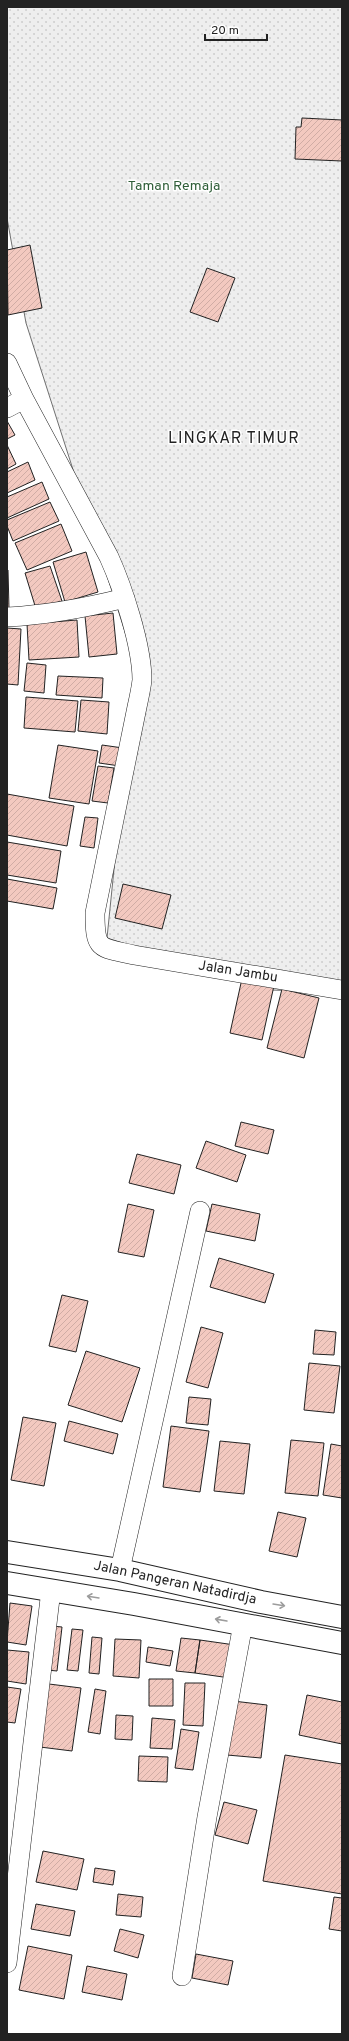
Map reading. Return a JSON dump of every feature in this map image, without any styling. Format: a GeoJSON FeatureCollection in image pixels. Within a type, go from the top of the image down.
{"type":"FeatureCollection","features":[{"type":"Feature","properties":{"kind":"main road","name":"Jalan Pangeran Natadirdja"},"geometry":{"type":"LineString","coordinates":[[7,1552],[120,1570],[261,1602],[342,1617]]}},
{"type":"Feature","properties":{"kind":"main road"},"geometry":{"type":"LineString","coordinates":[[51,1590],[55,1559]]}},
{"type":"Feature","properties":{"kind":"main road","name":"Jalan Pangeran Natadirdja"},"geometry":{"type":"LineString","coordinates":[[7,1583],[243,1624],[342,1643]]}},
{"type":"Feature","properties":{"kind":"street","name":"Jalan Jambu"},"geometry":{"type":"LineString","coordinates":[[7,363],[24,399],[109,557],[125,598],[141,660],[142,681],[95,913],[95,935],[99,944],[109,949],[134,955],[342,990]]}},
{"type":"Feature","properties":{"kind":"street"},"geometry":{"type":"LineString","coordinates":[[7,408],[24,399]]}},
{"type":"Feature","properties":{"kind":"street"},"geometry":{"type":"LineString","coordinates":[[7,617],[38,615],[80,609],[125,598]]}},
{"type":"Feature","properties":{"kind":"street"},"geometry":{"type":"LineString","coordinates":[[120,1570],[200,1211]]}},
{"type":"Feature","properties":{"kind":"street"},"geometry":{"type":"LineString","coordinates":[[7,1963],[51,1590]]}},
{"type":"Feature","properties":{"kind":"street"},"geometry":{"type":"LineString","coordinates":[[182,1976],[207,1817],[243,1624]]}},
{"type":"Feature","properties":{"kind":"green space","name":"Taman Remaja"},"geometry":{"type":"Polygon","coordinates":[[[7,7],[342,7],[342,992],[270,990],[107,938],[135,663],[26,323],[7,218],[7,7]]]}},
{"type":"Feature","properties":{"kind":"building"},"geometry":{"type":"Polygon","coordinates":[[[302,118],[342,120],[342,161],[295,159],[296,127],[301,127],[302,118]]]}},
{"type":"Feature","properties":{"kind":"building"},"geometry":{"type":"Polygon","coordinates":[[[30,245],[42,308],[8,315],[7,250],[30,245]]]}},
{"type":"Feature","properties":{"kind":"building"},"geometry":{"type":"Polygon","coordinates":[[[207,268],[235,278],[218,322],[190,312],[207,268]]]}},
{"type":"Feature","properties":{"kind":"building"},"geometry":{"type":"Polygon","coordinates":[[[7,421],[15,435],[7,439],[7,421]]]}},
{"type":"Feature","properties":{"kind":"building"},"geometry":{"type":"Polygon","coordinates":[[[7,445],[16,464],[7,469],[7,445]]]}},
{"type":"Feature","properties":{"kind":"building"},"geometry":{"type":"Polygon","coordinates":[[[28,462],[35,480],[7,493],[7,472],[28,462]]]}},
{"type":"Feature","properties":{"kind":"building"},"geometry":{"type":"Polygon","coordinates":[[[42,482],[49,499],[7,518],[7,497],[42,482]]]}},
{"type":"Feature","properties":{"kind":"building"},"geometry":{"type":"Polygon","coordinates":[[[50,502],[59,521],[13,541],[7,526],[7,520],[50,502]]]}},
{"type":"Feature","properties":{"kind":"building"},"geometry":{"type":"Polygon","coordinates":[[[61,524],[72,551],[27,570],[15,543],[61,524]]]}},
{"type":"Feature","properties":{"kind":"building"},"geometry":{"type":"Polygon","coordinates":[[[86,552],[98,592],[65,602],[53,562],[86,552]]]}},
{"type":"Feature","properties":{"kind":"building"},"geometry":{"type":"Polygon","coordinates":[[[50,566],[62,601],[36,609],[25,573],[50,566]]]}},
{"type":"Feature","properties":{"kind":"building"},"geometry":{"type":"Polygon","coordinates":[[[8,570],[9,609],[7,609],[8,570]]]}},
{"type":"Feature","properties":{"kind":"building"},"geometry":{"type":"Polygon","coordinates":[[[113,613],[117,654],[89,657],[85,616],[113,613]]]}},
{"type":"Feature","properties":{"kind":"building"},"geometry":{"type":"Polygon","coordinates":[[[77,620],[79,657],[29,660],[27,624],[77,620]]]}},
{"type":"Feature","properties":{"kind":"building"},"geometry":{"type":"Polygon","coordinates":[[[7,628],[21,629],[18,685],[7,684],[7,628]]]}},
{"type":"Feature","properties":{"kind":"building"},"geometry":{"type":"Polygon","coordinates":[[[27,663],[46,665],[44,693],[24,691],[27,663]]]}},
{"type":"Feature","properties":{"kind":"building"},"geometry":{"type":"Polygon","coordinates":[[[58,676],[103,678],[102,698],[56,695],[58,676]]]}},
{"type":"Feature","properties":{"kind":"building"},"geometry":{"type":"Polygon","coordinates":[[[26,697],[78,701],[75,732],[24,728],[26,697]]]}},
{"type":"Feature","properties":{"kind":"building"},"geometry":{"type":"Polygon","coordinates":[[[81,700],[109,702],[107,734],[78,731],[81,700]]]}},
{"type":"Feature","properties":{"kind":"building"},"geometry":{"type":"Polygon","coordinates":[[[58,745],[98,751],[89,804],[49,798],[58,745]]]}},
{"type":"Feature","properties":{"kind":"building"},"geometry":{"type":"Polygon","coordinates":[[[102,745],[123,748],[120,766],[99,763],[102,745]]]}},
{"type":"Feature","properties":{"kind":"building"},"geometry":{"type":"Polygon","coordinates":[[[98,766],[114,768],[108,803],[92,801],[98,766]]]}},
{"type":"Feature","properties":{"kind":"building"},"geometry":{"type":"Polygon","coordinates":[[[7,794],[74,806],[67,846],[7,835],[7,794]]]}},
{"type":"Feature","properties":{"kind":"building"},"geometry":{"type":"Polygon","coordinates":[[[85,817],[98,818],[94,848],[80,846],[85,817]]]}},
{"type":"Feature","properties":{"kind":"building"},"geometry":{"type":"Polygon","coordinates":[[[7,842],[61,851],[56,883],[7,875],[7,842]]]}},
{"type":"Feature","properties":{"kind":"building"},"geometry":{"type":"Polygon","coordinates":[[[7,879],[57,888],[53,909],[7,901],[7,879]]]}},
{"type":"Feature","properties":{"kind":"building"},"geometry":{"type":"Polygon","coordinates":[[[123,884],[171,895],[162,929],[115,918],[123,884]]]}},
{"type":"Feature","properties":{"kind":"building"},"geometry":{"type":"Polygon","coordinates":[[[243,974],[275,981],[262,1040],[230,1033],[243,974]]]}},
{"type":"Feature","properties":{"kind":"building"},"geometry":{"type":"Polygon","coordinates":[[[282,989],[319,998],[304,1058],[267,1048],[282,989]]]}},
{"type":"Feature","properties":{"kind":"building"},"geometry":{"type":"Polygon","coordinates":[[[241,1122],[274,1130],[268,1154],[235,1146],[241,1122]]]}},
{"type":"Feature","properties":{"kind":"building"},"geometry":{"type":"Polygon","coordinates":[[[206,1141],[246,1155],[237,1182],[196,1168],[206,1141]]]}},
{"type":"Feature","properties":{"kind":"building"},"geometry":{"type":"Polygon","coordinates":[[[137,1154],[181,1165],[174,1194],[129,1183],[137,1154]]]}},
{"type":"Feature","properties":{"kind":"building"},"geometry":{"type":"Polygon","coordinates":[[[128,1204],[154,1210],[144,1257],[118,1252],[128,1204]]]}},
{"type":"Feature","properties":{"kind":"building"},"geometry":{"type":"Polygon","coordinates":[[[212,1204],[260,1214],[255,1241],[206,1231],[212,1204]]]}},
{"type":"Feature","properties":{"kind":"building"},"geometry":{"type":"Polygon","coordinates":[[[219,1258],[274,1274],[265,1303],[210,1287],[219,1258]]]}},
{"type":"Feature","properties":{"kind":"building"},"geometry":{"type":"Polygon","coordinates":[[[62,1295],[88,1301],[76,1352],[49,1346],[62,1295]]]}},
{"type":"Feature","properties":{"kind":"building"},"geometry":{"type":"Polygon","coordinates":[[[201,1327],[223,1333],[208,1388],[186,1382],[201,1327]]]}},
{"type":"Feature","properties":{"kind":"building"},"geometry":{"type":"Polygon","coordinates":[[[315,1330],[336,1332],[334,1355],[313,1354],[315,1330]]]}},
{"type":"Feature","properties":{"kind":"building"},"geometry":{"type":"Polygon","coordinates":[[[86,1351],[140,1368],[122,1422],[68,1405],[86,1351]]]}},
{"type":"Feature","properties":{"kind":"building"},"geometry":{"type":"Polygon","coordinates":[[[309,1363],[340,1366],[334,1413],[304,1410],[309,1363]]]}},
{"type":"Feature","properties":{"kind":"building"},"geometry":{"type":"Polygon","coordinates":[[[189,1397],[211,1399],[208,1425],[186,1423],[189,1397]]]}},
{"type":"Feature","properties":{"kind":"building"},"geometry":{"type":"Polygon","coordinates":[[[23,1417],[56,1423],[44,1486],[11,1480],[23,1417]]]}},
{"type":"Feature","properties":{"kind":"building"},"geometry":{"type":"Polygon","coordinates":[[[69,1421],[118,1434],[113,1454],[64,1441],[69,1421]]]}},
{"type":"Feature","properties":{"kind":"building"},"geometry":{"type":"Polygon","coordinates":[[[171,1426],[209,1431],[200,1492],[163,1487],[171,1426]]]}},
{"type":"Feature","properties":{"kind":"building"},"geometry":{"type":"Polygon","coordinates":[[[291,1440],[324,1443],[318,1496],[285,1493],[291,1440]]]}},
{"type":"Feature","properties":{"kind":"building"},"geometry":{"type":"Polygon","coordinates":[[[220,1441],[250,1444],[244,1494],[214,1491],[220,1441]]]}},
{"type":"Feature","properties":{"kind":"building"},"geometry":{"type":"Polygon","coordinates":[[[331,1444],[342,1446],[342,1498],[323,1495],[331,1444]]]}},
{"type":"Feature","properties":{"kind":"building"},"geometry":{"type":"Polygon","coordinates":[[[278,1512],[306,1518],[297,1557],[269,1551],[278,1512]]]}},
{"type":"Feature","properties":{"kind":"building"},"geometry":{"type":"Polygon","coordinates":[[[10,1603],[32,1606],[26,1645],[7,1642],[10,1603]]]}},
{"type":"Feature","properties":{"kind":"building"},"geometry":{"type":"Polygon","coordinates":[[[52,1626],[62,1627],[57,1671],[47,1670],[52,1626]]]}},
{"type":"Feature","properties":{"kind":"building"},"geometry":{"type":"Polygon","coordinates":[[[72,1629],[83,1630],[78,1671],[67,1670],[72,1629]]]}},
{"type":"Feature","properties":{"kind":"building"},"geometry":{"type":"Polygon","coordinates":[[[92,1637],[102,1638],[99,1674],[89,1673],[92,1637]]]}},
{"type":"Feature","properties":{"kind":"building"},"geometry":{"type":"Polygon","coordinates":[[[181,1638],[200,1640],[195,1673],[176,1671],[181,1638]]]}},
{"type":"Feature","properties":{"kind":"building"},"geometry":{"type":"Polygon","coordinates":[[[115,1639],[141,1640],[139,1678],[113,1676],[115,1639]]]}},
{"type":"Feature","properties":{"kind":"building"},"geometry":{"type":"Polygon","coordinates":[[[200,1640],[235,1645],[230,1678],[195,1673],[200,1640]]]}},
{"type":"Feature","properties":{"kind":"building"},"geometry":{"type":"Polygon","coordinates":[[[148,1647],[173,1651],[170,1666],[146,1662],[148,1647]]]}},
{"type":"Feature","properties":{"kind":"building"},"geometry":{"type":"Polygon","coordinates":[[[7,1650],[29,1652],[26,1684],[7,1681],[7,1650]]]}},
{"type":"Feature","properties":{"kind":"building"},"geometry":{"type":"Polygon","coordinates":[[[149,1679],[173,1679],[173,1706],[149,1706],[149,1679]]]}},
{"type":"Feature","properties":{"kind":"building"},"geometry":{"type":"Polygon","coordinates":[[[185,1683],[205,1683],[203,1726],[183,1725],[185,1683]]]}},
{"type":"Feature","properties":{"kind":"building"},"geometry":{"type":"Polygon","coordinates":[[[49,1684],[81,1688],[72,1751],[40,1747],[49,1684]]]}},
{"type":"Feature","properties":{"kind":"building"},"geometry":{"type":"Polygon","coordinates":[[[7,1687],[21,1689],[15,1723],[7,1722],[7,1687]]]}},
{"type":"Feature","properties":{"kind":"building"},"geometry":{"type":"Polygon","coordinates":[[[95,1689],[106,1691],[100,1734],[88,1732],[95,1689]]]}},
{"type":"Feature","properties":{"kind":"building"},"geometry":{"type":"Polygon","coordinates":[[[307,1695],[342,1702],[342,1744],[299,1735],[307,1695]]]}},
{"type":"Feature","properties":{"kind":"building"},"geometry":{"type":"Polygon","coordinates":[[[233,1701],[267,1705],[261,1758],[227,1755],[233,1701]]]}},
{"type":"Feature","properties":{"kind":"building"},"geometry":{"type":"Polygon","coordinates":[[[116,1715],[133,1716],[132,1740],[115,1739],[116,1715]]]}},
{"type":"Feature","properties":{"kind":"building"},"geometry":{"type":"Polygon","coordinates":[[[152,1718],[175,1720],[172,1749],[150,1748],[152,1718]]]}},
{"type":"Feature","properties":{"kind":"building"},"geometry":{"type":"Polygon","coordinates":[[[181,1729],[199,1732],[193,1770],[175,1768],[181,1729]]]}},
{"type":"Feature","properties":{"kind":"building"},"geometry":{"type":"Polygon","coordinates":[[[285,1755],[342,1764],[342,1894],[263,1881],[285,1755]]]}},
{"type":"Feature","properties":{"kind":"building"},"geometry":{"type":"Polygon","coordinates":[[[139,1756],[168,1757],[167,1782],[138,1781],[139,1756]]]}},
{"type":"Feature","properties":{"kind":"building"},"geometry":{"type":"Polygon","coordinates":[[[224,1802],[257,1810],[248,1844],[215,1835],[224,1802]]]}},
{"type":"Feature","properties":{"kind":"building"},"geometry":{"type":"Polygon","coordinates":[[[43,1851],[84,1859],[77,1890],[36,1882],[43,1851]]]}},
{"type":"Feature","properties":{"kind":"building"},"geometry":{"type":"Polygon","coordinates":[[[95,1868],[115,1871],[113,1885],[93,1882],[95,1868]]]}},
{"type":"Feature","properties":{"kind":"building"},"geometry":{"type":"Polygon","coordinates":[[[118,1894],[143,1897],[141,1917],[116,1915],[118,1894]]]}},
{"type":"Feature","properties":{"kind":"building"},"geometry":{"type":"Polygon","coordinates":[[[334,1897],[342,1898],[342,1931],[329,1929],[334,1897]]]}},
{"type":"Feature","properties":{"kind":"building"},"geometry":{"type":"Polygon","coordinates":[[[36,1904],[75,1911],[70,1936],[31,1929],[36,1904]]]}},
{"type":"Feature","properties":{"kind":"building"},"geometry":{"type":"Polygon","coordinates":[[[120,1929],[144,1935],[138,1958],[114,1951],[120,1929]]]}},
{"type":"Feature","properties":{"kind":"building"},"geometry":{"type":"Polygon","coordinates":[[[28,1946],[72,1955],[64,1999],[19,1990],[28,1946]]]}},
{"type":"Feature","properties":{"kind":"building"},"geometry":{"type":"Polygon","coordinates":[[[196,1954],[233,1961],[228,1985],[192,1978],[196,1954]]]}},
{"type":"Feature","properties":{"kind":"building"},"geometry":{"type":"Polygon","coordinates":[[[87,1966],[127,1974],[122,2000],[82,1992],[87,1966]]]}},
{"type":"Feature","properties":{"kind":"district","name":"LINGKAR TIMUR"},"geometry":{"type":"Point","coordinates":[234,439]}}]}
